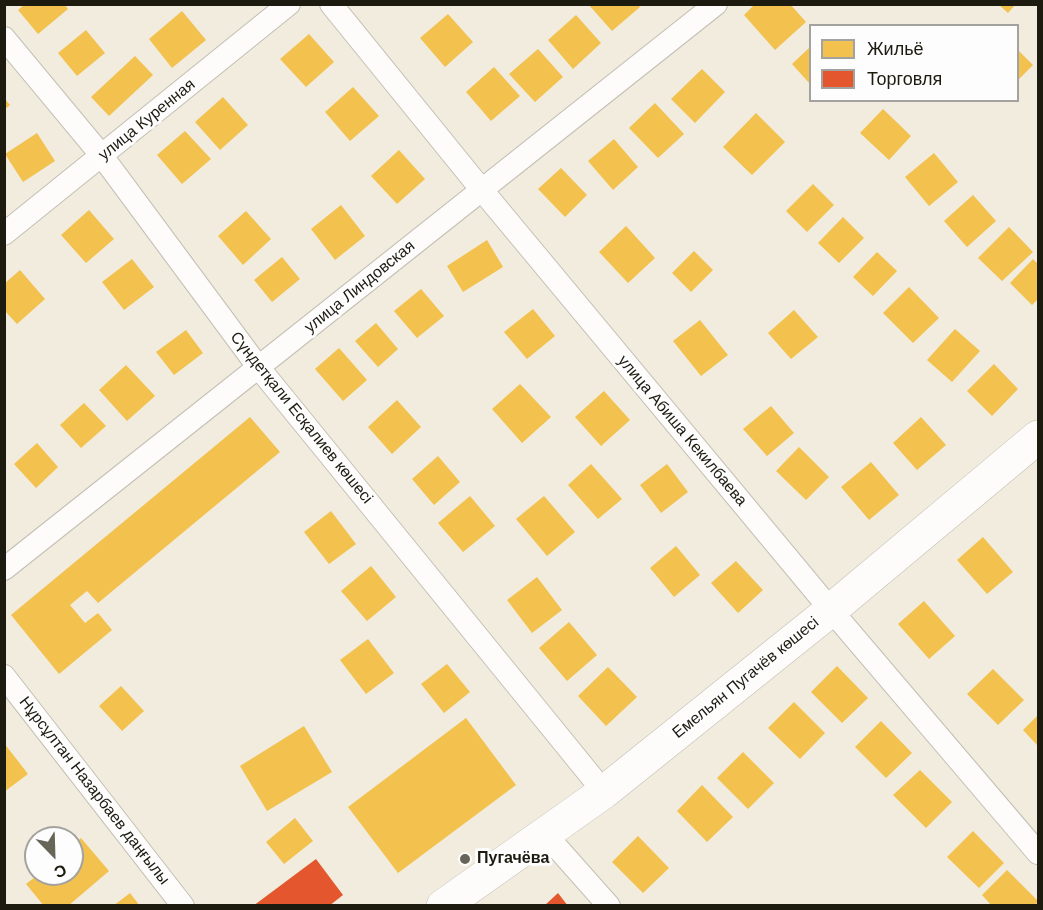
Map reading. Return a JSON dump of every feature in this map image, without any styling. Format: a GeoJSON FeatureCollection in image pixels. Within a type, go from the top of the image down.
{"type":"FeatureCollection","features":[{"type":"Feature","properties":{"kind":"main road","name":"Емельян Пугачёв көшесі"},"geometry":{"type":"LineString","coordinates":[[443,906],[604,792],[831,610],[1038,437]]}},
{"type":"Feature","properties":{"kind":"street","name":"улица Куренная"},"geometry":{"type":"LineString","coordinates":[[4,234],[289,4]]}},
{"type":"Feature","properties":{"kind":"street","name":"улица Абиша Кекилбаева"},"geometry":{"type":"LineString","coordinates":[[331,4],[481,189],[831,610],[1038,853]]}},
{"type":"Feature","properties":{"kind":"street","name":"улица Линдовская"},"geometry":{"type":"LineString","coordinates":[[4,569],[259,369],[481,189],[690,12],[716,4]]}},
{"type":"Feature","properties":{"kind":"street","name":"Сүндетқали Есқалиев көшесі"},"geometry":{"type":"LineString","coordinates":[[4,38],[102,156],[259,369],[604,792]]}},
{"type":"Feature","properties":{"kind":"street","name":"Нұрсұлтан Назарбаев даңғылы"},"geometry":{"type":"LineString","coordinates":[[4,676],[183,906]]}},
{"type":"Feature","properties":{"kind":"street"},"geometry":{"type":"LineString","coordinates":[[546,835],[609,906]]}},
{"type":"Feature","properties":{"kind":"building: Жильё"},"geometry":{"type":"Polygon","coordinates":[[[25,4],[64,4],[68,9],[38,34],[18,10],[25,4]]]}},
{"type":"Feature","properties":{"kind":"building: Жильё"},"geometry":{"type":"Polygon","coordinates":[[[588,4],[638,4],[640,7],[612,31],[588,4]]]}},
{"type":"Feature","properties":{"kind":"building: Жильё"},"geometry":{"type":"Polygon","coordinates":[[[755,4],[790,4],[806,22],[775,50],[744,15],[755,4]]]}},
{"type":"Feature","properties":{"kind":"building: Жильё"},"geometry":{"type":"Polygon","coordinates":[[[998,4],[1016,4],[1008,13],[998,4]]]}},
{"type":"Feature","properties":{"kind":"building: Жильё"},"geometry":{"type":"Polygon","coordinates":[[[182,11],[206,40],[172,68],[149,39],[182,11]]]}},
{"type":"Feature","properties":{"kind":"building: Жильё"},"geometry":{"type":"Polygon","coordinates":[[[448,14],[473,42],[445,67],[420,38],[448,14]]]}},
{"type":"Feature","properties":{"kind":"building: Жильё"},"geometry":{"type":"Polygon","coordinates":[[[576,15],[601,43],[573,69],[548,40],[576,15]]]}},
{"type":"Feature","properties":{"kind":"building: Жильё"},"geometry":{"type":"Polygon","coordinates":[[[86,30],[105,53],[77,76],[58,53],[86,30]]]}},
{"type":"Feature","properties":{"kind":"building: Жильё"},"geometry":{"type":"Polygon","coordinates":[[[309,34],[334,62],[306,87],[280,59],[309,34]]]}},
{"type":"Feature","properties":{"kind":"building: Жильё"},"geometry":{"type":"Polygon","coordinates":[[[809,48],[809,83],[792,64],[809,48]]]}},
{"type":"Feature","properties":{"kind":"building: Жильё"},"geometry":{"type":"Polygon","coordinates":[[[538,49],[563,77],[535,102],[509,74],[538,49]]]}},
{"type":"Feature","properties":{"kind":"building: Жильё"},"geometry":{"type":"Polygon","coordinates":[[[1019,51],[1033,65],[1019,79],[1019,51]]]}},
{"type":"Feature","properties":{"kind":"building: Жильё"},"geometry":{"type":"Polygon","coordinates":[[[135,56],[153,75],[109,116],[91,97],[135,56]]]}},
{"type":"Feature","properties":{"kind":"building: Жильё"},"geometry":{"type":"Polygon","coordinates":[[[494,67],[520,96],[491,121],[466,92],[494,67]]]}},
{"type":"Feature","properties":{"kind":"building: Жильё"},"geometry":{"type":"Polygon","coordinates":[[[702,69],[725,92],[695,123],[671,99],[702,69]]]}},
{"type":"Feature","properties":{"kind":"building: Жильё"},"geometry":{"type":"Polygon","coordinates":[[[353,87],[379,116],[350,141],[325,112],[353,87]]]}},
{"type":"Feature","properties":{"kind":"building: Жильё"},"geometry":{"type":"Polygon","coordinates":[[[223,97],[248,125],[220,150],[195,122],[223,97]]]}},
{"type":"Feature","properties":{"kind":"building: Жильё"},"geometry":{"type":"Polygon","coordinates":[[[4,98],[10,105],[4,110],[4,98]]]}},
{"type":"Feature","properties":{"kind":"building: Жильё"},"geometry":{"type":"Polygon","coordinates":[[[655,103],[684,134],[658,158],[629,128],[655,103]]]}},
{"type":"Feature","properties":{"kind":"building: Жильё"},"geometry":{"type":"Polygon","coordinates":[[[883,109],[911,136],[889,160],[860,133],[883,109]]]}},
{"type":"Feature","properties":{"kind":"building: Жильё"},"geometry":{"type":"Polygon","coordinates":[[[756,113],[785,142],[752,175],[723,147],[756,113]]]}},
{"type":"Feature","properties":{"kind":"building: Жильё"},"geometry":{"type":"Polygon","coordinates":[[[185,131],[211,159],[182,184],[157,155],[185,131]]]}},
{"type":"Feature","properties":{"kind":"building: Жильё"},"geometry":{"type":"Polygon","coordinates":[[[37,133],[55,161],[23,182],[5,154],[37,133]]]}},
{"type":"Feature","properties":{"kind":"building: Жильё"},"geometry":{"type":"Polygon","coordinates":[[[614,139],[638,167],[613,190],[588,161],[614,139]]]}},
{"type":"Feature","properties":{"kind":"building: Жильё"},"geometry":{"type":"Polygon","coordinates":[[[399,150],[425,179],[397,204],[371,176],[399,150]]]}},
{"type":"Feature","properties":{"kind":"building: Жильё"},"geometry":{"type":"Polygon","coordinates":[[[934,153],[958,182],[929,206],[905,177],[934,153]]]}},
{"type":"Feature","properties":{"kind":"building: Жильё"},"geometry":{"type":"Polygon","coordinates":[[[561,168],[587,195],[565,217],[538,189],[561,168]]]}},
{"type":"Feature","properties":{"kind":"building: Жильё"},"geometry":{"type":"Polygon","coordinates":[[[813,184],[834,205],[807,232],[786,211],[813,184]]]}},
{"type":"Feature","properties":{"kind":"building: Жильё"},"geometry":{"type":"Polygon","coordinates":[[[973,195],[996,221],[967,247],[944,221],[973,195]]]}},
{"type":"Feature","properties":{"kind":"building: Жильё"},"geometry":{"type":"Polygon","coordinates":[[[341,205],[365,236],[335,260],[311,229],[341,205]]]}},
{"type":"Feature","properties":{"kind":"building: Жильё"},"geometry":{"type":"Polygon","coordinates":[[[89,210],[114,239],[86,263],[61,235],[89,210]]]}},
{"type":"Feature","properties":{"kind":"building: Жильё"},"geometry":{"type":"Polygon","coordinates":[[[246,211],[271,239],[243,265],[218,236],[246,211]]]}},
{"type":"Feature","properties":{"kind":"building: Жильё"},"geometry":{"type":"Polygon","coordinates":[[[843,217],[864,238],[839,263],[818,243],[843,217]]]}},
{"type":"Feature","properties":{"kind":"building: Жильё"},"geometry":{"type":"Polygon","coordinates":[[[626,226],[655,258],[628,283],[599,252],[626,226]]]}},
{"type":"Feature","properties":{"kind":"building: Жильё"},"geometry":{"type":"Polygon","coordinates":[[[1009,227],[1033,252],[1002,281],[978,258],[1009,227]]]}},
{"type":"Feature","properties":{"kind":"building: Жильё"},"geometry":{"type":"Polygon","coordinates":[[[487,240],[503,267],[463,292],[447,266],[487,240]]]}},
{"type":"Feature","properties":{"kind":"building: Жильё"},"geometry":{"type":"Polygon","coordinates":[[[694,251],[713,270],[691,292],[672,273],[694,251]]]}},
{"type":"Feature","properties":{"kind":"building: Жильё"},"geometry":{"type":"Polygon","coordinates":[[[877,252],[897,271],[873,296],[853,277],[877,252]]]}},
{"type":"Feature","properties":{"kind":"building: Жильё"},"geometry":{"type":"Polygon","coordinates":[[[282,257],[300,279],[272,302],[254,280],[282,257]]]}},
{"type":"Feature","properties":{"kind":"building: Жильё"},"geometry":{"type":"Polygon","coordinates":[[[132,259],[154,287],[124,310],[102,282],[132,259]]]}},
{"type":"Feature","properties":{"kind":"building: Жильё"},"geometry":{"type":"Polygon","coordinates":[[[1033,259],[1038,264],[1038,299],[1032,305],[1010,283],[1033,259]]]}},
{"type":"Feature","properties":{"kind":"building: Жильё"},"geometry":{"type":"Polygon","coordinates":[[[20,270],[45,299],[17,324],[4,310],[4,284],[20,270]]]}},
{"type":"Feature","properties":{"kind":"building: Жильё"},"geometry":{"type":"Polygon","coordinates":[[[909,287],[939,318],[913,343],[883,313],[909,287]]]}},
{"type":"Feature","properties":{"kind":"building: Жильё"},"geometry":{"type":"Polygon","coordinates":[[[421,289],[444,316],[417,338],[394,311],[421,289]]]}},
{"type":"Feature","properties":{"kind":"building: Жильё"},"geometry":{"type":"Polygon","coordinates":[[[533,309],[555,336],[527,359],[504,332],[533,309]]]}},
{"type":"Feature","properties":{"kind":"building: Жильё"},"geometry":{"type":"Polygon","coordinates":[[[794,310],[818,337],[791,359],[768,333],[794,310]]]}},
{"type":"Feature","properties":{"kind":"building: Жильё"},"geometry":{"type":"Polygon","coordinates":[[[700,320],[728,355],[701,376],[673,341],[700,320]]]}},
{"type":"Feature","properties":{"kind":"building: Жильё"},"geometry":{"type":"Polygon","coordinates":[[[376,323],[398,349],[378,367],[355,341],[376,323]]]}},
{"type":"Feature","properties":{"kind":"building: Жильё"},"geometry":{"type":"Polygon","coordinates":[[[955,329],[980,351],[952,382],[927,360],[955,329]]]}},
{"type":"Feature","properties":{"kind":"building: Жильё"},"geometry":{"type":"Polygon","coordinates":[[[186,330],[203,353],[174,375],[156,352],[186,330]]]}},
{"type":"Feature","properties":{"kind":"building: Жильё"},"geometry":{"type":"Polygon","coordinates":[[[339,348],[367,380],[343,401],[315,369],[339,348]]]}},
{"type":"Feature","properties":{"kind":"building: Жильё"},"geometry":{"type":"Polygon","coordinates":[[[994,364],[1018,389],[992,416],[967,391],[994,364]]]}},
{"type":"Feature","properties":{"kind":"building: Жильё"},"geometry":{"type":"Polygon","coordinates":[[[126,365],[155,396],[127,421],[99,390],[126,365]]]}},
{"type":"Feature","properties":{"kind":"building: Жильё"},"geometry":{"type":"Polygon","coordinates":[[[520,384],[551,417],[522,443],[492,409],[520,384]]]}},
{"type":"Feature","properties":{"kind":"building: Жильё"},"geometry":{"type":"Polygon","coordinates":[[[604,391],[630,420],[601,446],[575,417],[604,391]]]}},
{"type":"Feature","properties":{"kind":"building: Жильё"},"geometry":{"type":"Polygon","coordinates":[[[397,400],[421,427],[392,454],[368,427],[397,400]]]}},
{"type":"Feature","properties":{"kind":"building: Жильё"},"geometry":{"type":"Polygon","coordinates":[[[84,403],[106,426],[81,448],[60,425],[84,403]]]}},
{"type":"Feature","properties":{"kind":"building: Жильё"},"geometry":{"type":"Polygon","coordinates":[[[771,406],[794,433],[767,456],[743,429],[771,406]]]}},
{"type":"Feature","properties":{"kind":"building: Жильё"},"geometry":{"type":"Polygon","coordinates":[[[250,417],[280,452],[98,603],[87,591],[70,605],[85,623],[98,613],[112,630],[59,674],[11,615],[250,417]]]}},
{"type":"Feature","properties":{"kind":"building: Жильё"},"geometry":{"type":"Polygon","coordinates":[[[921,417],[946,445],[917,470],[893,443],[921,417]]]}},
{"type":"Feature","properties":{"kind":"building: Жильё"},"geometry":{"type":"Polygon","coordinates":[[[37,443],[58,467],[36,488],[14,464],[37,443]]]}},
{"type":"Feature","properties":{"kind":"building: Жильё"},"geometry":{"type":"Polygon","coordinates":[[[799,447],[829,477],[806,500],[776,471],[799,447]]]}},
{"type":"Feature","properties":{"kind":"building: Жильё"},"geometry":{"type":"Polygon","coordinates":[[[438,456],[460,482],[434,505],[412,479],[438,456]]]}},
{"type":"Feature","properties":{"kind":"building: Жильё"},"geometry":{"type":"Polygon","coordinates":[[[871,462],[899,495],[869,520],[841,487],[871,462]]]}},
{"type":"Feature","properties":{"kind":"building: Жильё"},"geometry":{"type":"Polygon","coordinates":[[[591,464],[622,499],[598,519],[568,485],[591,464]]]}},
{"type":"Feature","properties":{"kind":"building: Жильё"},"geometry":{"type":"Polygon","coordinates":[[[667,464],[688,492],[661,513],[640,485],[667,464]]]}},
{"type":"Feature","properties":{"kind":"building: Жильё"},"geometry":{"type":"Polygon","coordinates":[[[470,496],[495,526],[463,552],[438,523],[470,496]]]}},
{"type":"Feature","properties":{"kind":"building: Жильё"},"geometry":{"type":"Polygon","coordinates":[[[544,496],[575,532],[547,556],[516,519],[544,496]]]}},
{"type":"Feature","properties":{"kind":"building: Жильё"},"geometry":{"type":"Polygon","coordinates":[[[331,511],[356,544],[329,564],[304,532],[331,511]]]}},
{"type":"Feature","properties":{"kind":"building: Жильё"},"geometry":{"type":"Polygon","coordinates":[[[983,537],[1013,572],[987,594],[957,560],[983,537]]]}},
{"type":"Feature","properties":{"kind":"building: Жильё"},"geometry":{"type":"Polygon","coordinates":[[[676,546],[700,575],[674,597],[650,568],[676,546]]]}},
{"type":"Feature","properties":{"kind":"building: Жильё"},"geometry":{"type":"Polygon","coordinates":[[[736,561],[763,590],[738,613],[711,583],[736,561]]]}},
{"type":"Feature","properties":{"kind":"building: Жильё"},"geometry":{"type":"Polygon","coordinates":[[[371,566],[396,597],[367,621],[341,591],[371,566]]]}},
{"type":"Feature","properties":{"kind":"building: Жильё"},"geometry":{"type":"Polygon","coordinates":[[[537,577],[562,610],[532,633],[507,600],[537,577]]]}},
{"type":"Feature","properties":{"kind":"building: Жильё"},"geometry":{"type":"Polygon","coordinates":[[[924,601],[955,636],[929,659],[898,624],[924,601]]]}},
{"type":"Feature","properties":{"kind":"building: Жильё"},"geometry":{"type":"Polygon","coordinates":[[[569,622],[597,655],[567,681],[539,648],[569,622]]]}},
{"type":"Feature","properties":{"kind":"building: Жильё"},"geometry":{"type":"Polygon","coordinates":[[[368,639],[394,673],[366,694],[340,660],[368,639]]]}},
{"type":"Feature","properties":{"kind":"building: Жильё"},"geometry":{"type":"Polygon","coordinates":[[[447,664],[470,692],[444,713],[421,684],[447,664]]]}},
{"type":"Feature","properties":{"kind":"building: Жильё"},"geometry":{"type":"Polygon","coordinates":[[[837,666],[868,698],[842,723],[811,692],[837,666]]]}},
{"type":"Feature","properties":{"kind":"building: Жильё"},"geometry":{"type":"Polygon","coordinates":[[[608,667],[637,697],[606,726],[578,696],[608,667]]]}},
{"type":"Feature","properties":{"kind":"building: Жильё"},"geometry":{"type":"Polygon","coordinates":[[[993,669],[1024,700],[998,725],[967,694],[993,669]]]}},
{"type":"Feature","properties":{"kind":"building: Жильё"},"geometry":{"type":"Polygon","coordinates":[[[121,686],[144,711],[122,731],[99,706],[121,686]]]}},
{"type":"Feature","properties":{"kind":"building: Жильё"},"geometry":{"type":"Polygon","coordinates":[[[794,702],[825,733],[800,759],[768,728],[794,702]]]}},
{"type":"Feature","properties":{"kind":"building: Жильё"},"geometry":{"type":"Polygon","coordinates":[[[1038,715],[1038,746],[1023,730],[1038,715]]]}},
{"type":"Feature","properties":{"kind":"building: Жильё"},"geometry":{"type":"Polygon","coordinates":[[[466,718],[516,785],[398,873],[348,807],[466,718]]]}},
{"type":"Feature","properties":{"kind":"building: Жильё"},"geometry":{"type":"Polygon","coordinates":[[[881,721],[912,753],[886,778],[855,747],[881,721]]]}},
{"type":"Feature","properties":{"kind":"building: Жильё"},"geometry":{"type":"Polygon","coordinates":[[[304,726],[332,772],[267,811],[240,766],[304,726]]]}},
{"type":"Feature","properties":{"kind":"building: Жильё"},"geometry":{"type":"Polygon","coordinates":[[[4,743],[28,774],[4,792],[4,743]]]}},
{"type":"Feature","properties":{"kind":"building: Жильё"},"geometry":{"type":"Polygon","coordinates":[[[743,752],[774,783],[748,809],[717,778],[743,752]]]}},
{"type":"Feature","properties":{"kind":"building: Жильё"},"geometry":{"type":"Polygon","coordinates":[[[920,770],[952,802],[926,828],[893,795],[920,770]]]}},
{"type":"Feature","properties":{"kind":"building: Жильё"},"geometry":{"type":"Polygon","coordinates":[[[702,785],[733,817],[707,842],[677,811],[702,785]]]}},
{"type":"Feature","properties":{"kind":"building: Жильё"},"geometry":{"type":"Polygon","coordinates":[[[295,818],[313,841],[284,864],[266,842],[295,818]]]}},
{"type":"Feature","properties":{"kind":"building: Жильё"},"geometry":{"type":"Polygon","coordinates":[[[973,831],[1004,863],[979,888],[947,857],[973,831]]]}},
{"type":"Feature","properties":{"kind":"building: Жильё"},"geometry":{"type":"Polygon","coordinates":[[[638,836],[669,868],[643,893],[612,862],[638,836]]]}},
{"type":"Feature","properties":{"kind":"building: Жильё"},"geometry":{"type":"Polygon","coordinates":[[[84,842],[109,871],[68,906],[44,906],[28,886],[84,886],[84,842]]]}},
{"type":"Feature","properties":{"kind":"building: Жильё"},"geometry":{"type":"Polygon","coordinates":[[[1007,870],[1038,901],[1035,906],[992,906],[982,895],[1007,870]]]}},
{"type":"Feature","properties":{"kind":"building: Жильё"},"geometry":{"type":"Polygon","coordinates":[[[130,893],[140,906],[113,906],[130,893]]]}},
{"type":"Feature","properties":{"kind":"building: Торговля"},"geometry":{"type":"Polygon","coordinates":[[[316,859],[343,895],[329,906],[253,906],[316,859]]]}},
{"type":"Feature","properties":{"kind":"building: Торговля"},"geometry":{"type":"Polygon","coordinates":[[[558,893],[568,906],[544,906],[558,893]]]}},
{"type":"Feature","properties":{"kind":"place","name":"Пугачёва"},"geometry":{"type":"Point","coordinates":[465,859]}}]}
